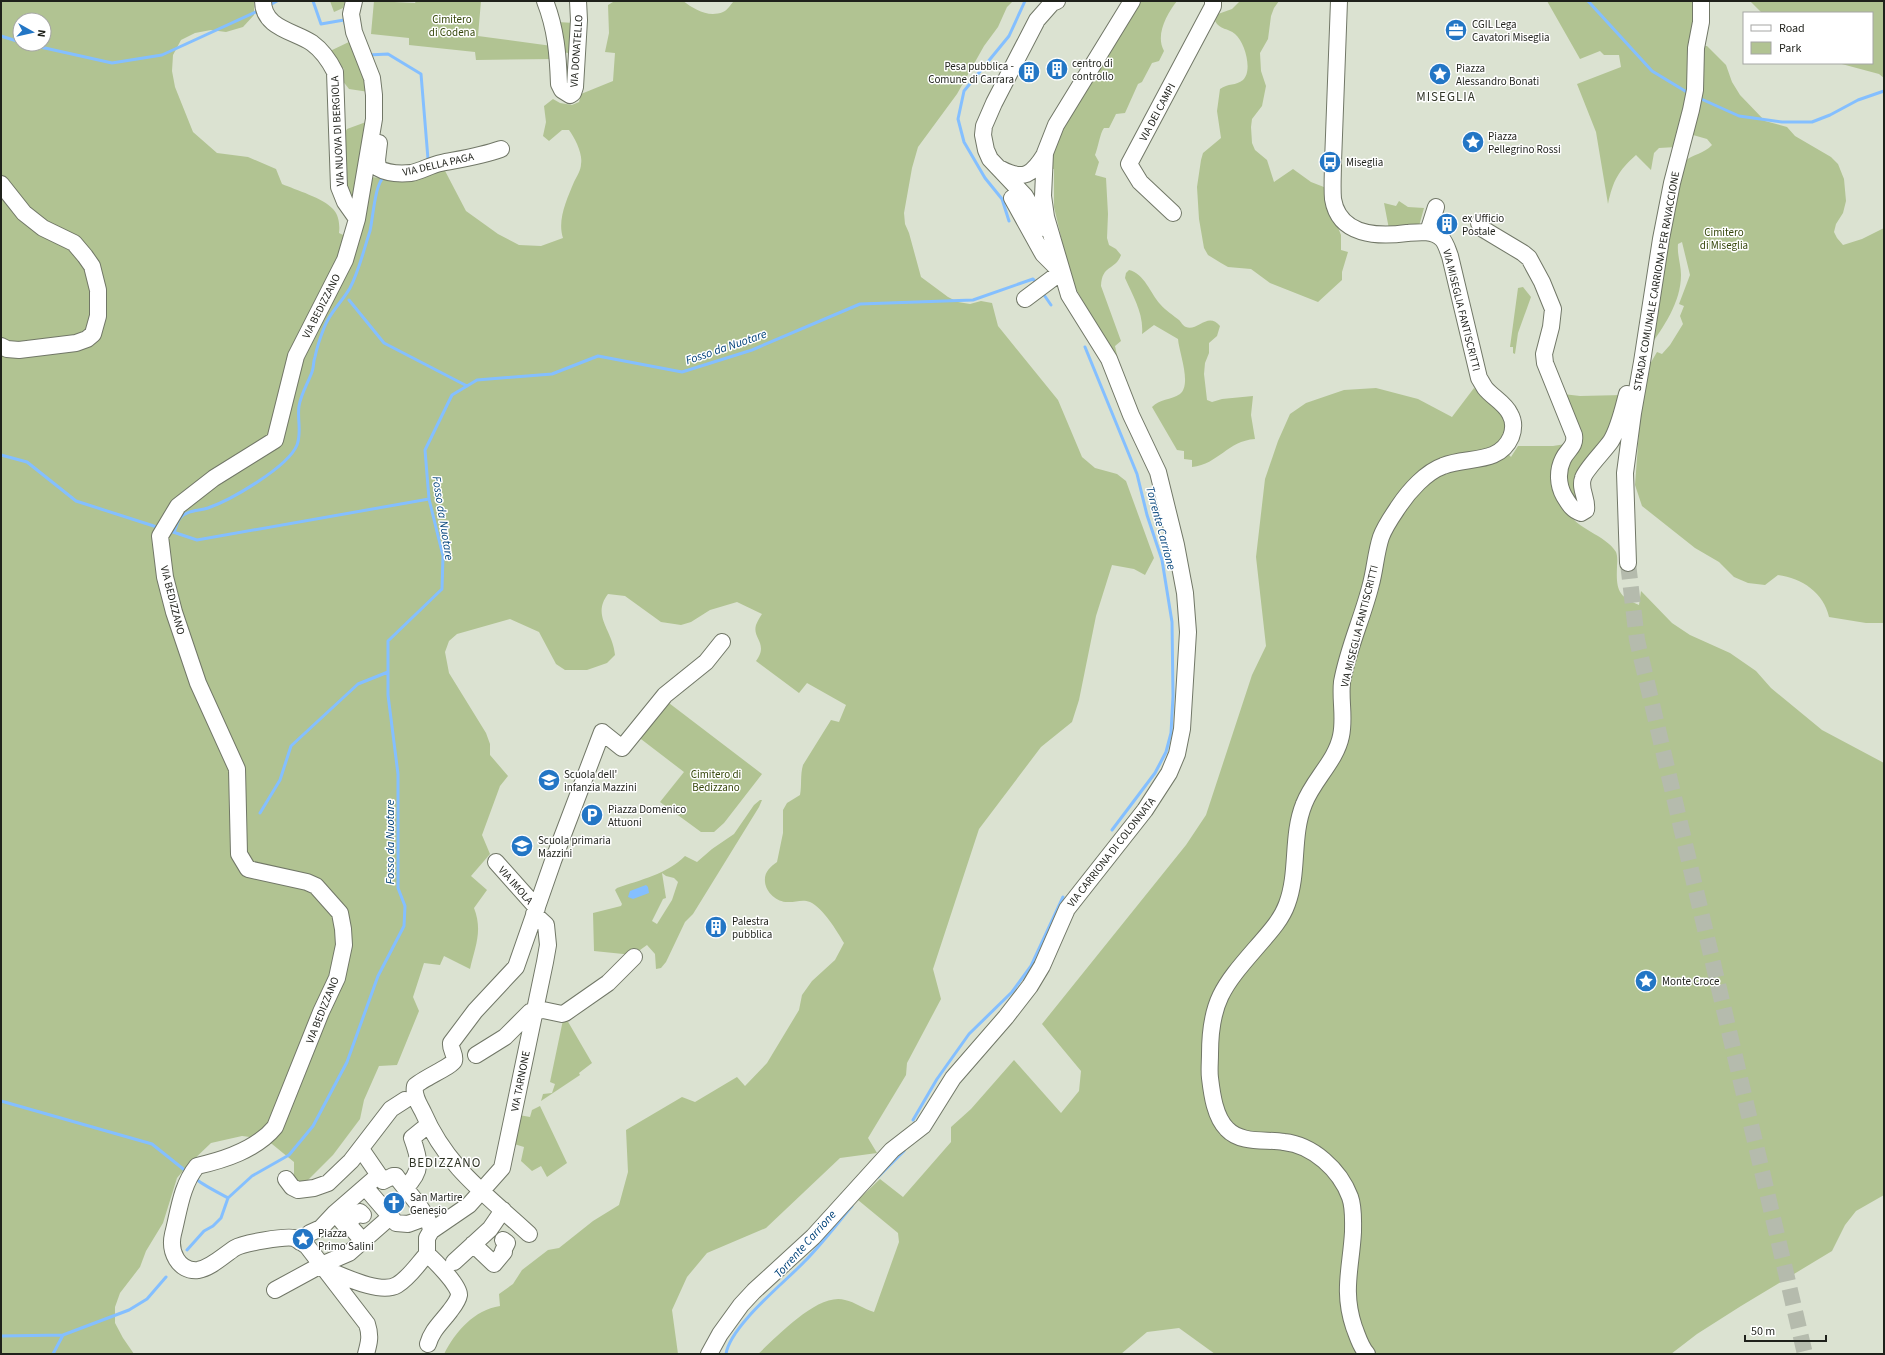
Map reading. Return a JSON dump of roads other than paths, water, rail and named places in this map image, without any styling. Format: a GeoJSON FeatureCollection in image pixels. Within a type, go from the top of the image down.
{"type":"FeatureCollection","features":[{"type":"Feature","properties":{"kind":"street","name":"VIA NUOVA DI BERGIOLA"},"geometry":{"type":"LineString","coordinates":[[263,1],[264,10],[269,19],[280,27],[311,43],[329,59],[335,72],[340,187],[345,202],[357,219]]}},
{"type":"Feature","properties":{"kind":"street","name":"VIA BEDIZZANO"},"geometry":{"type":"LineString","coordinates":[[300,1242],[293,1238],[246,1243],[236,1247],[212,1264],[199,1270],[183,1267],[178,1262],[174,1253],[172,1241],[185,1184],[196,1166],[235,1154],[251,1147],[268,1136],[275,1127],[321,1012],[337,978],[344,945],[340,913],[316,886],[307,882],[248,869],[239,854],[237,769],[198,683],[174,612],[166,576],[160,536],[178,506],[214,478],[275,440],[296,356],[345,260],[357,219],[374,119],[372,78],[354,32],[352,14],[354,1]]}},
{"type":"Feature","properties":{"kind":"street","name":"VIA DONATELLO"},"geometry":{"type":"LineString","coordinates":[[545,1],[552,19],[557,43],[559,84],[562,90],[570,95],[576,87],[579,20],[578,1]]}},
{"type":"Feature","properties":{"kind":"street","name":"VIA CARRIONA DI COLONNATA"},"geometry":{"type":"LineString","coordinates":[[1056,251],[1025,196],[996,167],[986,150],[983,135],[984,126],[994,103],[1037,20],[1052,3],[1057,1]]}},
{"type":"Feature","properties":{"kind":"street","name":"VIA CARRIONA DI COLONNATA"},"geometry":{"type":"LineString","coordinates":[[996,167],[1011,174],[1020,176],[1029,173],[1037,167],[1046,153],[1056,125],[1132,1]]}},
{"type":"Feature","properties":{"kind":"street","name":"VIA DEI CAMPI"},"geometry":{"type":"LineString","coordinates":[[1173,213],[1140,182],[1129,164],[1213,6],[1214,1]]}},
{"type":"Feature","properties":{"kind":"street"},"geometry":{"type":"LineString","coordinates":[[1339,1],[1333,162],[1333,189],[1335,207],[1339,216],[1349,226],[1360,231],[1382,235],[1434,235],[1439,206]]}},
{"type":"Feature","properties":{"kind":"street","name":"STRADA COMUNALE CARRIONA PER RAVACCIONE"},"geometry":{"type":"LineString","coordinates":[[1628,563],[1625,473],[1633,413],[1661,239],[1672,183],[1687,128],[1695,90],[1696,48],[1701,22],[1701,1]]}},
{"type":"Feature","properties":{"kind":"street","name":"VIA DELLA PAGA"},"geometry":{"type":"LineString","coordinates":[[374,119],[378,128],[379,139],[377,160],[378,168],[385,172],[412,173],[439,164],[488,154],[501,149]]}},
{"type":"Feature","properties":{"kind":"street","name":"VIA CARRIONA DI COLONNATA"},"geometry":{"type":"LineString","coordinates":[[709,1354],[720,1334],[741,1305],[754,1291],[813,1237],[892,1150],[923,1126],[953,1078],[1006,1017],[1030,986],[1042,966],[1067,909],[1080,890],[1145,810],[1169,772],[1177,754],[1182,729],[1188,632],[1184,593],[1176,545],[1158,472],[1128,408],[1109,359],[1068,295],[1046,217],[1043,196],[1046,153]]}},
{"type":"Feature","properties":{"kind":"street"},"geometry":{"type":"LineString","coordinates":[[1,184],[24,213],[38,224],[74,243],[92,266],[98,296],[98,316],[96,327],[93,334],[87,339],[76,343],[19,350],[7,349],[1,346]]}},
{"type":"Feature","properties":{"kind":"street"},"geometry":{"type":"LineString","coordinates":[[1012,198],[1043,254],[1061,272],[1025,299]]}},
{"type":"Feature","properties":{"kind":"street"},"geometry":{"type":"LineString","coordinates":[[1479,223],[1483,230],[1505,241],[1529,258],[1542,282],[1552,306],[1553,319],[1544,357],[1549,375],[1574,435],[1575,441],[1573,447],[1563,459],[1559,472],[1560,489],[1568,504],[1575,511],[1581,513],[1586,510],[1587,504],[1581,484],[1583,476],[1612,439],[1623,409],[1632,375],[1642,362]]}},
{"type":"Feature","properties":{"kind":"street","name":"VIA MISEGLIA FANTISCRITTI"},"geometry":{"type":"LineString","coordinates":[[1367,1354],[1361,1346],[1349,1310],[1347,1284],[1354,1219],[1352,1201],[1346,1186],[1335,1171],[1304,1147],[1286,1142],[1239,1137],[1228,1130],[1219,1118],[1210,1077],[1210,1038],[1212,1019],[1218,999],[1225,986],[1276,925],[1286,906],[1292,885],[1298,825],[1304,804],[1338,746],[1342,734],[1342,684],[1358,623],[1372,583],[1374,564],[1382,536],[1401,503],[1423,479],[1443,466],[1486,458],[1500,452],[1509,442],[1513,432],[1512,416],[1507,409],[1486,389],[1479,378],[1450,256],[1434,235]]}},
{"type":"Feature","properties":{"kind":"street"},"geometry":{"type":"LineString","coordinates":[[460,1062],[454,1056],[450,1048],[451,1043],[475,1011],[516,967],[602,732],[622,748],[665,695],[706,662],[722,642]]}},
{"type":"Feature","properties":{"kind":"street","name":"VIA IMOLA"},"geometry":{"type":"LineString","coordinates":[[496,862],[536,911]]}},
{"type":"Feature","properties":{"kind":"street","name":"VIA TARNONE"},"geometry":{"type":"LineString","coordinates":[[393,1220],[408,1224],[432,1225],[469,1205],[502,1168],[548,945],[546,925],[536,911]]}},
{"type":"Feature","properties":{"kind":"street"},"geometry":{"type":"LineString","coordinates":[[529,1234],[503,1210],[480,1192],[446,1154],[428,1125],[414,1094],[415,1086],[427,1077],[460,1062],[505,1037],[527,1013],[543,1010],[562,1014],[565,1013],[608,983],[634,957]]}},
{"type":"Feature","properties":{"kind":"street"},"geometry":{"type":"LineString","coordinates":[[286,1178],[292,1187],[298,1190],[323,1186],[340,1172],[391,1109],[405,1100]]}},
{"type":"Feature","properties":{"kind":"street"},"geometry":{"type":"LineString","coordinates":[[341,1218],[365,1187],[392,1180],[415,1178],[418,1166],[417,1154],[412,1138],[428,1125]]}},
{"type":"Feature","properties":{"kind":"street"},"geometry":{"type":"LineString","coordinates":[[323,1267],[364,1284],[388,1288],[404,1281],[427,1254],[427,1238],[432,1225],[392,1180],[360,1149]]}},
{"type":"Feature","properties":{"kind":"street"},"geometry":{"type":"LineString","coordinates":[[275,1290],[349,1253],[363,1241],[393,1220],[365,1187]]}},
{"type":"Feature","properties":{"kind":"street"},"geometry":{"type":"LineString","coordinates":[[454,1262],[490,1229],[503,1210]]}},
{"type":"Feature","properties":{"kind":"street"},"geometry":{"type":"LineString","coordinates":[[363,1215],[360,1212],[341,1218],[310,1233],[300,1242],[307,1246],[367,1324],[370,1333],[370,1341],[366,1354]]}},
{"type":"Feature","properties":{"kind":"street"},"geometry":{"type":"LineString","coordinates":[[341,1218],[363,1241]]}},
{"type":"Feature","properties":{"kind":"street"},"geometry":{"type":"LineString","coordinates":[[473,1244],[494,1264],[504,1252],[502,1251],[507,1243],[504,1240]]}},
{"type":"Feature","properties":{"kind":"street"},"geometry":{"type":"LineString","coordinates":[[427,1254],[445,1273],[458,1291],[459,1295],[450,1311],[433,1331],[428,1344]]}},
{"type":"Feature","properties":{"kind":"water"},"geometry":{"type":"Polygon","coordinates":[[[646,885],[649,893],[633,899],[628,897],[630,891],[646,885]]]}},
{"type":"Feature","properties":{"kind":"waterway"},"geometry":{"type":"LineString","coordinates":[[268,6],[277,1]]}},
{"type":"Feature","properties":{"kind":"waterway"},"geometry":{"type":"LineString","coordinates":[[313,1],[321,24],[344,20],[345,24]]}},
{"type":"Feature","properties":{"kind":"waterway","name":"Torrente Carrione"},"geometry":{"type":"LineString","coordinates":[[1009,221],[1002,199],[985,178],[964,142],[958,119],[964,91],[1009,36],[1025,1]]}},
{"type":"Feature","properties":{"kind":"waterway"},"geometry":{"type":"LineString","coordinates":[[1588,1],[1652,71],[1690,94]]}},
{"type":"Feature","properties":{"kind":"waterway"},"geometry":{"type":"LineString","coordinates":[[52,50],[112,63],[162,55],[260,10]]}},
{"type":"Feature","properties":{"kind":"waterway"},"geometry":{"type":"LineString","coordinates":[[1,36],[12,39]]}},
{"type":"Feature","properties":{"kind":"waterway"},"geometry":{"type":"LineString","coordinates":[[368,55],[388,54],[421,74],[427,160]]}},
{"type":"Feature","properties":{"kind":"waterway"},"geometry":{"type":"LineString","coordinates":[[1699,98],[1739,116],[1782,122],[1812,122],[1830,115],[1858,100],[1884,91]]}},
{"type":"Feature","properties":{"kind":"waterway"},"geometry":{"type":"LineString","coordinates":[[174,532],[180,518],[186,513],[208,508],[230,498],[258,482],[283,463],[292,454],[297,445],[299,435],[299,406],[313,370],[314,359],[319,342],[329,317],[347,293],[356,274],[370,231],[378,186],[384,177]]}},
{"type":"Feature","properties":{"kind":"waterway","name":"Fosso da Nuotare"},"geometry":{"type":"LineString","coordinates":[[187,1250],[204,1231],[213,1226],[221,1218],[228,1198],[252,1176],[289,1155],[313,1126],[347,1062],[378,976],[404,926],[405,906],[398,888],[398,774],[388,695],[388,641],[442,589],[443,556],[429,499],[425,450],[452,395],[477,380],[552,374],[598,356],[682,372],[752,350],[860,304],[973,300],[1033,279],[1037,284]]}},
{"type":"Feature","properties":{"kind":"waterway","name":"Torrente Carrione"},"geometry":{"type":"LineString","coordinates":[[1042,292],[1051,305]]}},
{"type":"Feature","properties":{"kind":"waterway"},"geometry":{"type":"LineString","coordinates":[[349,300],[384,343],[467,386]]}},
{"type":"Feature","properties":{"kind":"waterway","name":"Torrente Carrione"},"geometry":{"type":"LineString","coordinates":[[1085,347],[1137,474],[1147,515],[1162,560],[1172,622],[1173,696],[1171,733],[1166,752],[1155,773],[1112,830]]}},
{"type":"Feature","properties":{"kind":"waterway"},"geometry":{"type":"LineString","coordinates":[[1,455],[27,462],[76,501],[160,528]]}},
{"type":"Feature","properties":{"kind":"waterway"},"geometry":{"type":"LineString","coordinates":[[173,532],[197,540],[429,499]]}},
{"type":"Feature","properties":{"kind":"waterway"},"geometry":{"type":"LineString","coordinates":[[260,813],[280,780],[291,746],[358,684],[388,672]]}},
{"type":"Feature","properties":{"kind":"waterway","name":"Torrente Carrione"},"geometry":{"type":"LineString","coordinates":[[913,1120],[937,1079],[969,1034],[1012,992],[1031,966],[1063,897]]}},
{"type":"Feature","properties":{"kind":"waterway"},"geometry":{"type":"LineString","coordinates":[[1,1101],[152,1144],[187,1172]]}},
{"type":"Feature","properties":{"kind":"waterway","name":"Torrente Carrione"},"geometry":{"type":"LineString","coordinates":[[878,1177],[904,1151]]}},
{"type":"Feature","properties":{"kind":"waterway"},"geometry":{"type":"LineString","coordinates":[[195,1178],[228,1198]]}},
{"type":"Feature","properties":{"kind":"waterway","name":"Torrente Carrione"},"geometry":{"type":"LineString","coordinates":[[726,1354],[730,1343],[747,1318],[795,1271],[852,1206]]}},
{"type":"Feature","properties":{"kind":"waterway","name":"Fosso da Nuotare"},"geometry":{"type":"LineString","coordinates":[[1,1336],[63,1335],[129,1310],[147,1299],[166,1277]]}},
{"type":"Feature","properties":{"kind":"waterway"},"geometry":{"type":"LineString","coordinates":[[53,1354],[63,1335]]}},
{"type":"Feature","properties":{"kind":"tunnel"},"geometry":{"type":"LineString","coordinates":[[1628,563],[1637,640],[1805,1354]]}},
{"type":"Feature","properties":{"kind":"place","name":"CGIL Lega Cavatori Miseglia"},"geometry":{"type":"Point","coordinates":[1456,30]}},
{"type":"Feature","properties":{"kind":"place","name":"centro di controllo"},"geometry":{"type":"Point","coordinates":[1057,69]}},
{"type":"Feature","properties":{"kind":"place","name":"Pesa pubblica - Comune di Carrara"},"geometry":{"type":"Point","coordinates":[1029,72]}},
{"type":"Feature","properties":{"kind":"place","name":"Piazza Alessandro Bonati"},"geometry":{"type":"Point","coordinates":[1440,74]}},
{"type":"Feature","properties":{"kind":"place","name":"Piazza Pellegrino Rossi"},"geometry":{"type":"Point","coordinates":[1473,142]}},
{"type":"Feature","properties":{"kind":"place","name":"Miseglia"},"geometry":{"type":"Point","coordinates":[1330,162]}},
{"type":"Feature","properties":{"kind":"place","name":"ex Ufficio Postale"},"geometry":{"type":"Point","coordinates":[1447,224]}},
{"type":"Feature","properties":{"kind":"place","name":"Scuola dell' infanzia Mazzini"},"geometry":{"type":"Point","coordinates":[549,780]}},
{"type":"Feature","properties":{"kind":"place","name":"Piazza Domenico Attuoni"},"geometry":{"type":"Point","coordinates":[592,815]}},
{"type":"Feature","properties":{"kind":"place","name":"Scuola primaria Mazzini"},"geometry":{"type":"Point","coordinates":[522,846]}},
{"type":"Feature","properties":{"kind":"place","name":"Palestra pubblica"},"geometry":{"type":"Point","coordinates":[716,927]}},
{"type":"Feature","properties":{"kind":"place","name":"Monte Croce"},"geometry":{"type":"Point","coordinates":[1646,981]}},
{"type":"Feature","properties":{"kind":"place","name":"San Martire Genesio"},"geometry":{"type":"Point","coordinates":[394,1203]}},
{"type":"Feature","properties":{"kind":"place","name":"Piazza Primo Salini"},"geometry":{"type":"Point","coordinates":[303,1239]}},
{"type":"Feature","properties":{"kind":"district","name":"MISEGLIA"},"geometry":{"type":"Point","coordinates":[1446,96]}},
{"type":"Feature","properties":{"kind":"district","name":"BEDIZZANO"},"geometry":{"type":"Point","coordinates":[445,1162]}},
{"type":"Feature","properties":{"kind":"park label","name":"Cimitero di Codena"},"geometry":{"type":"Point","coordinates":[452,25]}},
{"type":"Feature","properties":{"kind":"park label","name":"Cimitero di Miseglia"},"geometry":{"type":"Point","coordinates":[1724,238]}},
{"type":"Feature","properties":{"kind":"park label","name":"Cimitero di Bedizzano"},"geometry":{"type":"Point","coordinates":[716,780]}}]}
